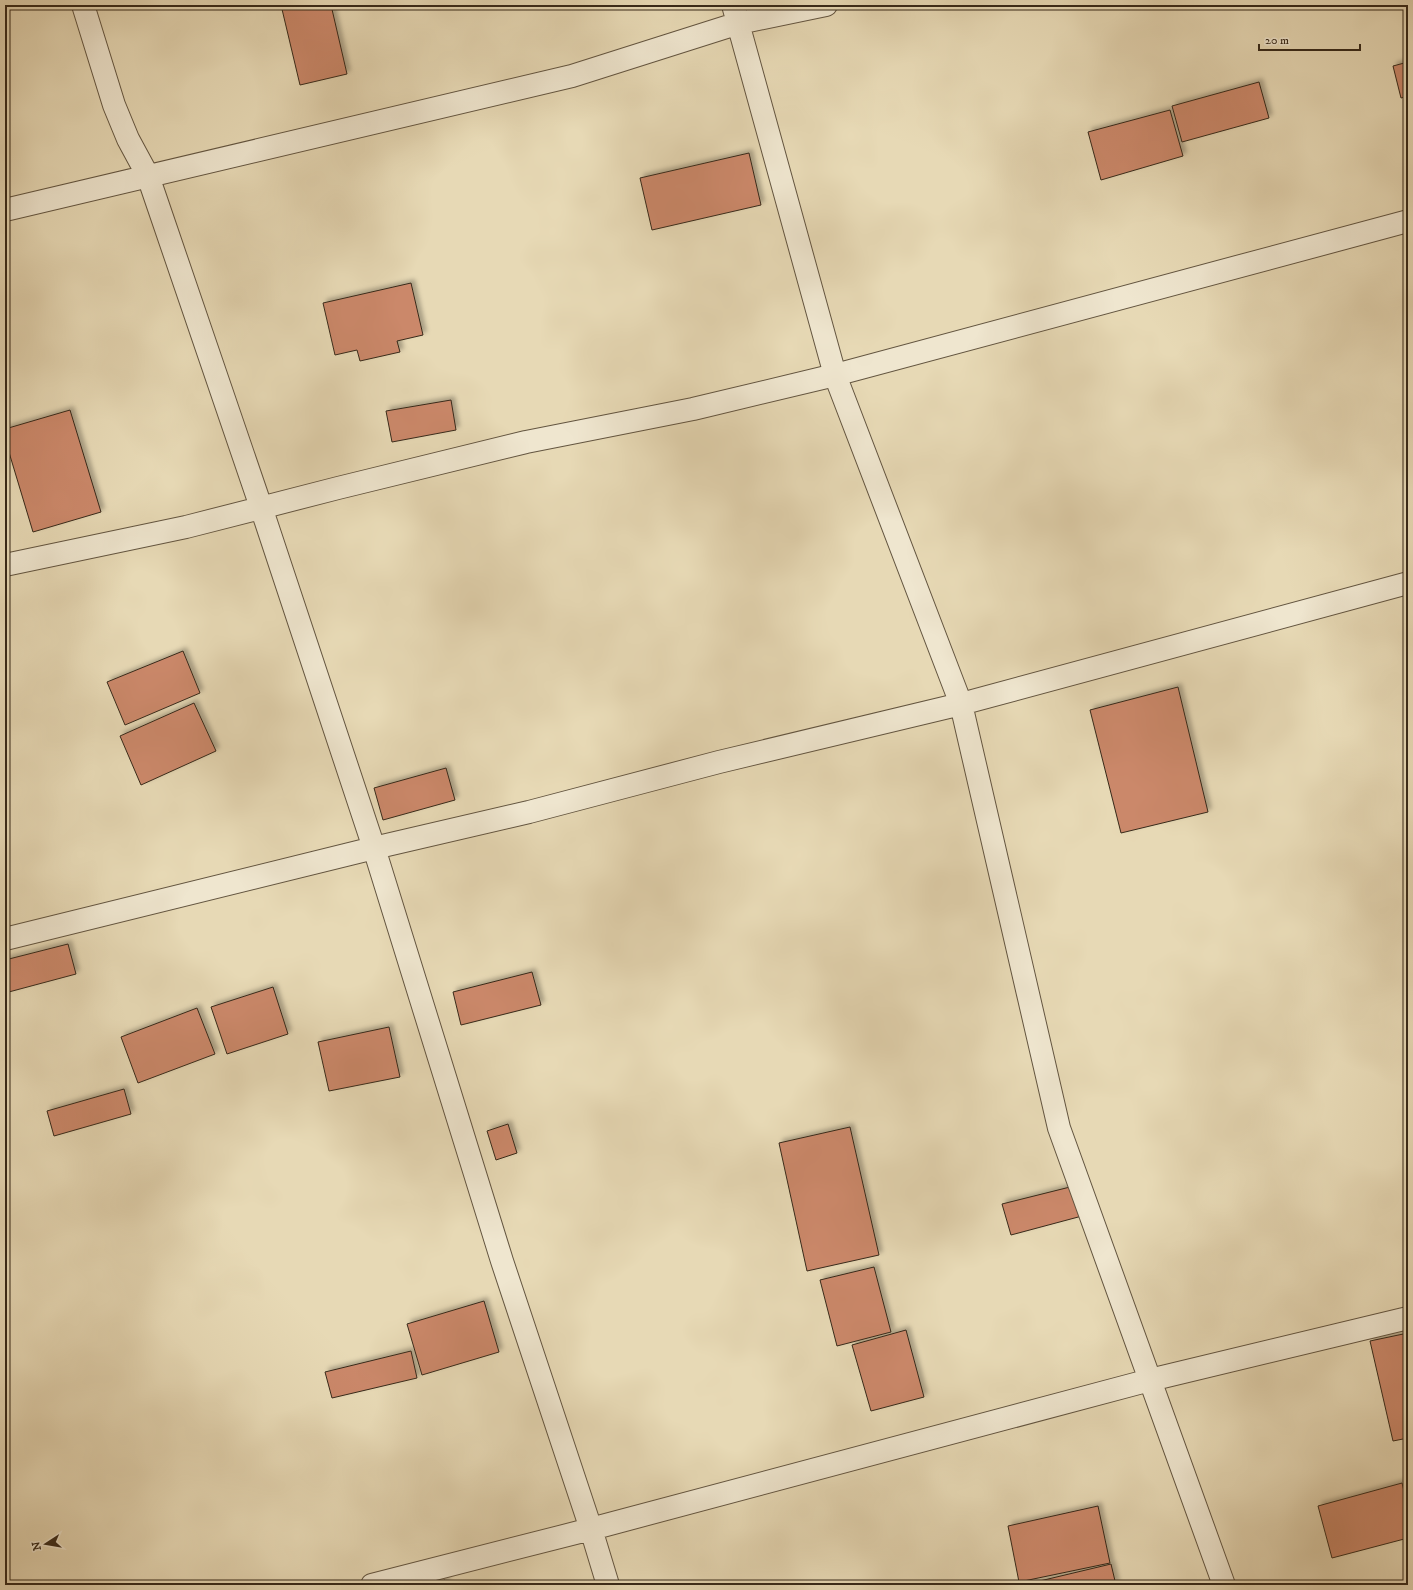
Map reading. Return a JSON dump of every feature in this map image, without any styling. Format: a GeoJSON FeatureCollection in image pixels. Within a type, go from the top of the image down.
{"type":"FeatureCollection","features":[{"type":"Feature","properties":{"kind":"street"},"geometry":{"type":"LineString","coordinates":[[83,5],[114,105],[128,138],[148,176],[261,507],[374,848],[500,1254],[591,1529],[608,1585]]}},
{"type":"Feature","properties":{"kind":"street"},"geometry":{"type":"LineString","coordinates":[[5,210],[572,76],[736,14],[826,5]]}},
{"type":"Feature","properties":{"kind":"street"},"geometry":{"type":"LineString","coordinates":[[736,14],[835,375],[961,704],[1059,1128],[1224,1585]]}},
{"type":"Feature","properties":{"kind":"street"},"geometry":{"type":"LineString","coordinates":[[5,565],[186,527],[261,507],[526,442],[693,409],[835,375],[1408,221]]}},
{"type":"Feature","properties":{"kind":"street"},"geometry":{"type":"LineString","coordinates":[[5,939],[374,848],[529,812],[726,760],[961,704],[1408,583]]}},
{"type":"Feature","properties":{"kind":"street"},"geometry":{"type":"LineString","coordinates":[[372,1585],[591,1529],[1150,1380],[1408,1318]]}},
{"type":"Feature","properties":{"kind":"building"},"geometry":{"type":"Polygon","coordinates":[[[281,5],[331,5],[347,74],[300,85],[281,5]]]}},
{"type":"Feature","properties":{"kind":"building"},"geometry":{"type":"Polygon","coordinates":[[[1408,62],[1408,96],[1401,98],[1393,66],[1408,62]]]}},
{"type":"Feature","properties":{"kind":"building"},"geometry":{"type":"Polygon","coordinates":[[[1259,82],[1269,118],[1182,142],[1172,106],[1259,82]]]}},
{"type":"Feature","properties":{"kind":"building"},"geometry":{"type":"Polygon","coordinates":[[[1170,110],[1183,156],[1101,180],[1088,132],[1170,110]]]}},
{"type":"Feature","properties":{"kind":"building"},"geometry":{"type":"Polygon","coordinates":[[[749,153],[761,205],[652,230],[640,178],[749,153]]]}},
{"type":"Feature","properties":{"kind":"building"},"geometry":{"type":"Polygon","coordinates":[[[411,283],[423,335],[397,341],[400,352],[360,361],[357,350],[335,355],[323,303],[411,283]]]}},
{"type":"Feature","properties":{"kind":"building"},"geometry":{"type":"Polygon","coordinates":[[[451,400],[456,430],[392,442],[386,411],[451,400]]]}},
{"type":"Feature","properties":{"kind":"building"},"geometry":{"type":"Polygon","coordinates":[[[70,410],[101,512],[33,532],[5,439],[5,429],[70,410]]]}},
{"type":"Feature","properties":{"kind":"building"},"geometry":{"type":"Polygon","coordinates":[[[183,651],[200,693],[125,725],[107,682],[183,651]]]}},
{"type":"Feature","properties":{"kind":"building"},"geometry":{"type":"Polygon","coordinates":[[[1178,687],[1208,812],[1121,833],[1090,710],[1178,687]]]}},
{"type":"Feature","properties":{"kind":"building"},"geometry":{"type":"Polygon","coordinates":[[[194,703],[216,751],[141,785],[120,736],[194,703]]]}},
{"type":"Feature","properties":{"kind":"building"},"geometry":{"type":"Polygon","coordinates":[[[446,768],[455,800],[383,820],[374,788],[446,768]]]}},
{"type":"Feature","properties":{"kind":"building"},"geometry":{"type":"Polygon","coordinates":[[[68,944],[76,974],[5,993],[5,960],[68,944]]]}},
{"type":"Feature","properties":{"kind":"building"},"geometry":{"type":"Polygon","coordinates":[[[532,972],[541,1005],[461,1025],[453,992],[532,972]]]}},
{"type":"Feature","properties":{"kind":"building"},"geometry":{"type":"Polygon","coordinates":[[[273,987],[288,1034],[227,1054],[211,1007],[273,987]]]}},
{"type":"Feature","properties":{"kind":"building"},"geometry":{"type":"Polygon","coordinates":[[[197,1008],[215,1054],[138,1083],[121,1037],[197,1008]]]}},
{"type":"Feature","properties":{"kind":"building"},"geometry":{"type":"Polygon","coordinates":[[[389,1027],[400,1077],[329,1091],[318,1042],[389,1027]]]}},
{"type":"Feature","properties":{"kind":"building"},"geometry":{"type":"Polygon","coordinates":[[[124,1089],[131,1114],[54,1136],[47,1111],[124,1089]]]}},
{"type":"Feature","properties":{"kind":"building"},"geometry":{"type":"Polygon","coordinates":[[[508,1124],[517,1153],[496,1160],[487,1131],[508,1124]]]}},
{"type":"Feature","properties":{"kind":"building"},"geometry":{"type":"Polygon","coordinates":[[[850,1127],[879,1255],[807,1271],[779,1143],[850,1127]]]}},
{"type":"Feature","properties":{"kind":"building"},"geometry":{"type":"Polygon","coordinates":[[[1074,1186],[1082,1216],[1011,1235],[1002,1204],[1074,1186]]]}},
{"type":"Feature","properties":{"kind":"building"},"geometry":{"type":"Polygon","coordinates":[[[874,1267],[891,1332],[837,1346],[820,1280],[874,1267]]]}},
{"type":"Feature","properties":{"kind":"building"},"geometry":{"type":"Polygon","coordinates":[[[484,1301],[499,1352],[422,1375],[407,1324],[484,1301]]]}},
{"type":"Feature","properties":{"kind":"building"},"geometry":{"type":"Polygon","coordinates":[[[906,1330],[924,1397],[871,1411],[852,1345],[906,1330]]]}},
{"type":"Feature","properties":{"kind":"building"},"geometry":{"type":"Polygon","coordinates":[[[1408,1333],[1408,1438],[1393,1441],[1370,1341],[1408,1333]]]}},
{"type":"Feature","properties":{"kind":"building"},"geometry":{"type":"Polygon","coordinates":[[[411,1351],[417,1378],[332,1398],[325,1372],[411,1351]]]}},
{"type":"Feature","properties":{"kind":"building"},"geometry":{"type":"Polygon","coordinates":[[[1402,1483],[1408,1507],[1408,1538],[1332,1558],[1318,1506],[1402,1483]]]}},
{"type":"Feature","properties":{"kind":"building"},"geometry":{"type":"Polygon","coordinates":[[[1098,1506],[1110,1563],[1019,1582],[1008,1526],[1098,1506]]]}},
{"type":"Feature","properties":{"kind":"building"},"geometry":{"type":"Polygon","coordinates":[[[1111,1564],[1116,1585],[1023,1585],[1111,1564]]]}},
{"type":"Feature","properties":{"kind":"building"},"geometry":{"type":"Polygon","coordinates":[[[445,1580],[447,1585],[428,1585],[445,1580]]]}}]}
